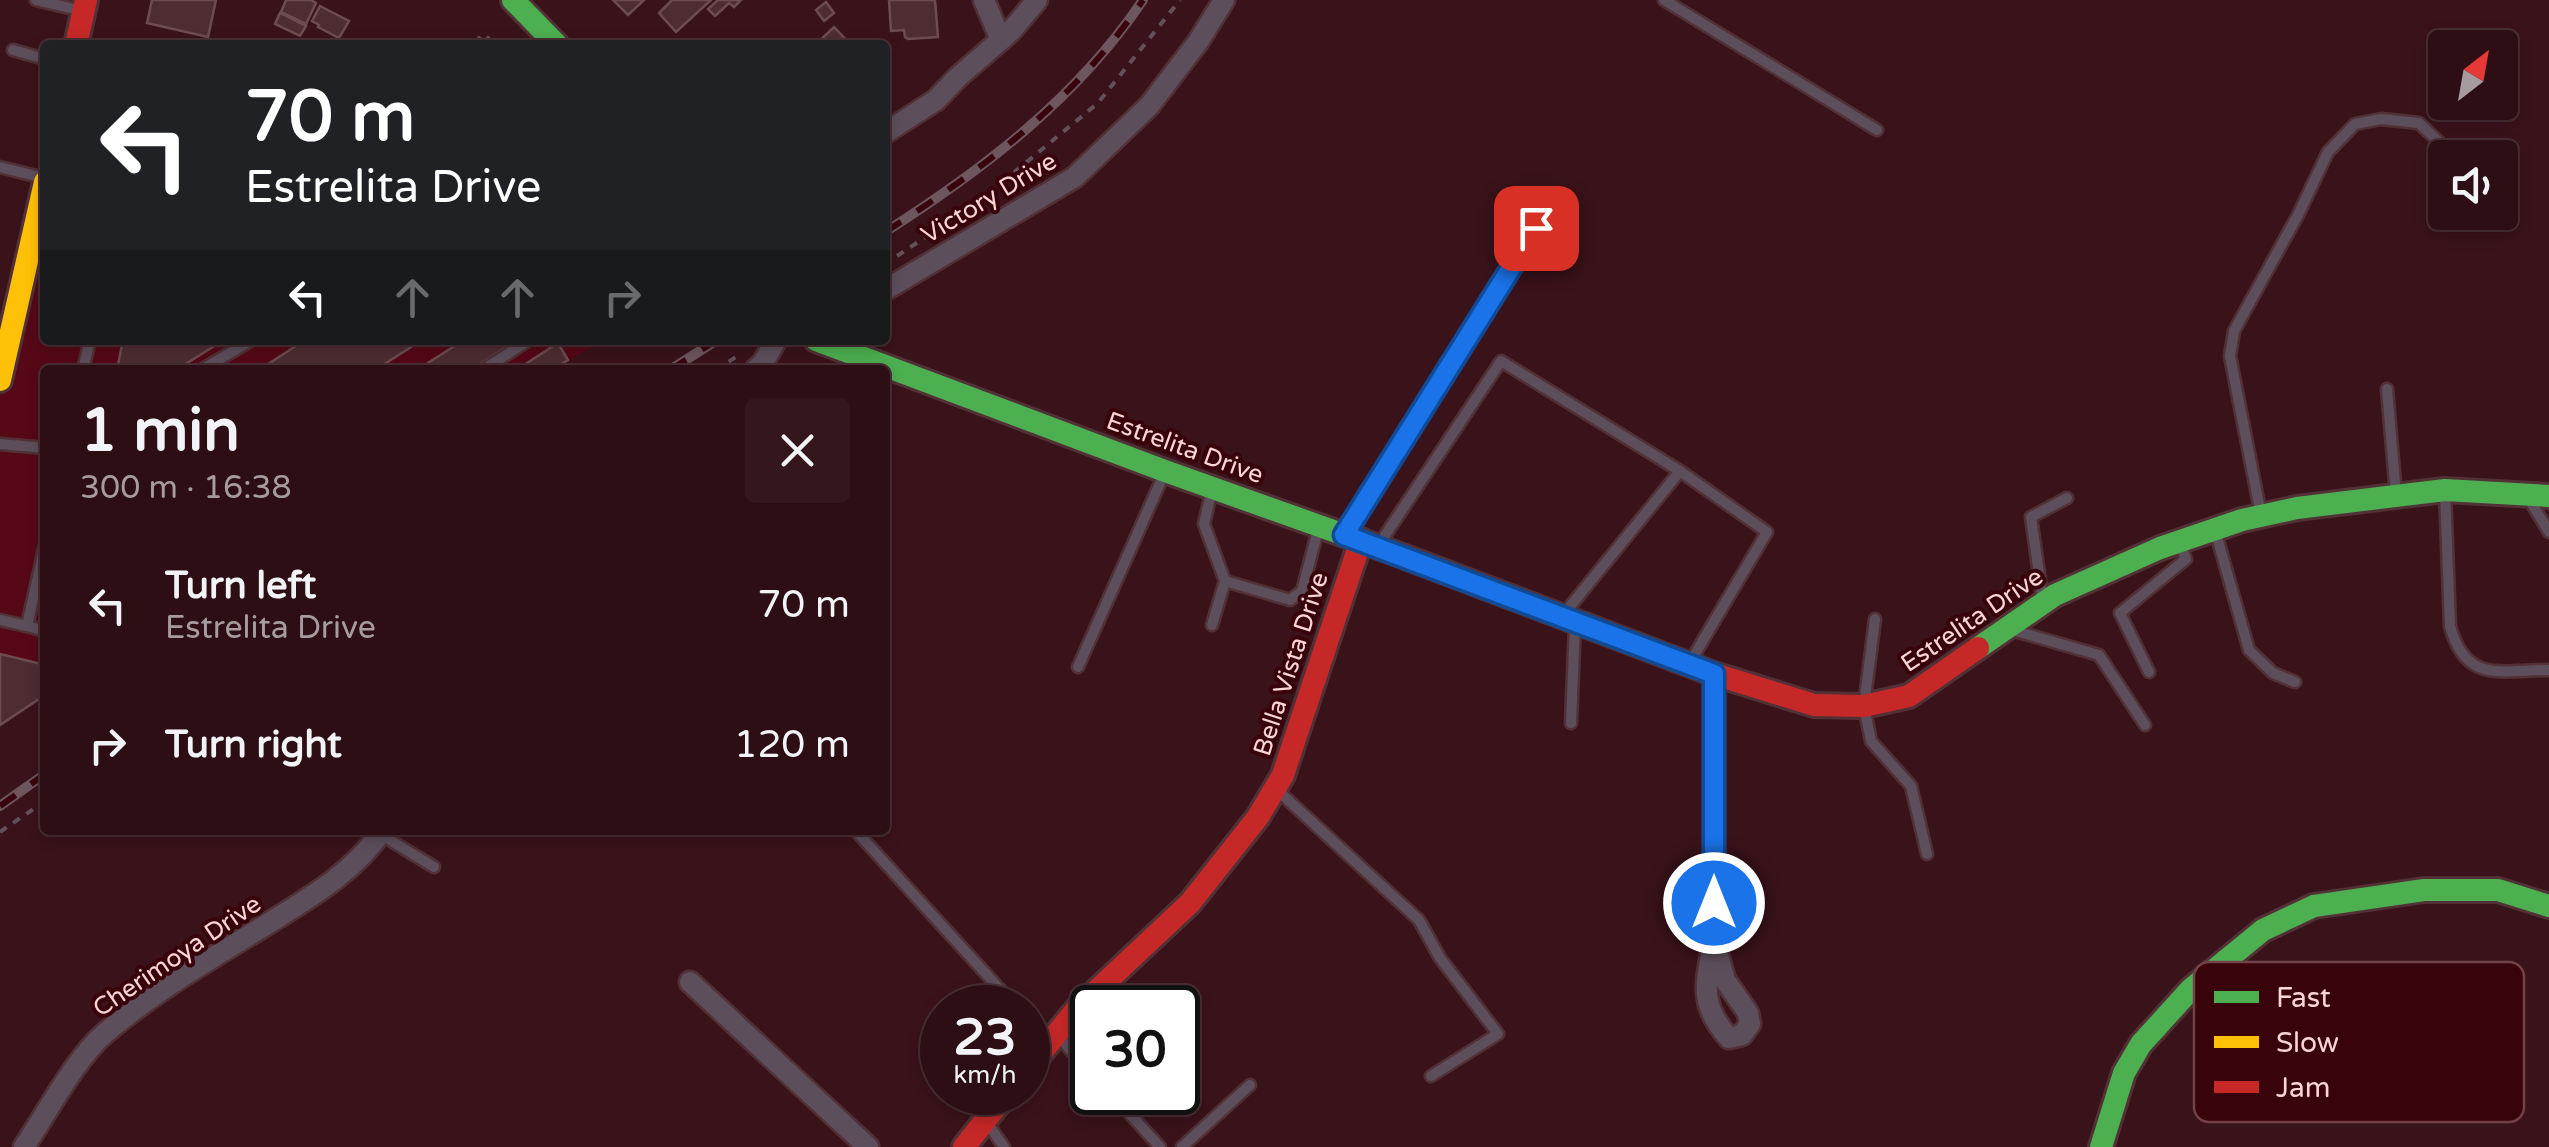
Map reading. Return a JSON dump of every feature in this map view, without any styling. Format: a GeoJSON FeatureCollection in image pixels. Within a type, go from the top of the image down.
{"type":"FeatureCollection","features":[{"type":"Feature","properties":{"kind":"street"},"geometry":{"type":"LineString","coordinates":[[513,0],[552,40]]}},
{"type":"Feature","properties":{"kind":"street"},"geometry":{"type":"LineString","coordinates":[[984,0],[1002,40]]}},
{"type":"Feature","properties":{"kind":"street"},"geometry":{"type":"LineString","coordinates":[[890,131],[936,100],[1002,40],[1037,0]]}},
{"type":"Feature","properties":{"kind":"street","name":"Victory Drive"},"geometry":{"type":"LineString","coordinates":[[890,287],[1075,177],[1149,106],[1198,42],[1224,0]]}},
{"type":"Feature","properties":{"kind":"street"},"geometry":{"type":"LineString","coordinates":[[77,40],[85,6]]}},
{"type":"Feature","properties":{"kind":"street"},"geometry":{"type":"LineString","coordinates":[[0,380],[17,278],[40,198]]}},
{"type":"Feature","properties":{"kind":"street","name":"Estrelita Drive"},"geometry":{"type":"LineString","coordinates":[[829,345],[883,365]]}},
{"type":"Feature","properties":{"kind":"street","name":"Estrelita Drive"},"geometry":{"type":"LineString","coordinates":[[890,368],[1688,665],[1814,704],[1864,706],[1910,696],[2055,594],[2178,541],[2262,516],[2445,490],[2538,495]]}},
{"type":"Feature","properties":{"kind":"street","name":"Bella Vista Drive"},"geometry":{"type":"LineString","coordinates":[[1050,1041],[1076,1010],[1190,903],[1258,817],[1283,775],[1361,541]]}},
{"type":"Feature","properties":{"kind":"street"},"geometry":{"type":"LineString","coordinates":[[1714,674],[1714,941]]}},
{"type":"Feature","properties":{"kind":"street","name":"Cherimoya Drive"},"geometry":{"type":"LineString","coordinates":[[24,1147],[89,1049],[103,1035],[166,986],[327,887],[379,835]]}},
{"type":"Feature","properties":{"kind":"street"},"geometry":{"type":"LineString","coordinates":[[2223,962],[2263,930],[2314,906],[2424,890],[2498,890],[2549,906]]}},
{"type":"Feature","properties":{"kind":"street"},"geometry":{"type":"LineString","coordinates":[[690,982],[868,1147]]}},
{"type":"Feature","properties":{"kind":"street"},"geometry":{"type":"LineString","coordinates":[[2100,1147],[2124,1073],[2142,1044],[2194,986]]}},
{"type":"Feature","properties":{"kind":"street"},"geometry":{"type":"LineString","coordinates":[[964,1147],[990,1115]]}},
{"type":"Feature","properties":{"kind":"lane"},"geometry":{"type":"LineString","coordinates":[[36,0],[85,6]]}},
{"type":"Feature","properties":{"kind":"lane"},"geometry":{"type":"LineString","coordinates":[[1664,0],[1877,130]]}},
{"type":"Feature","properties":{"kind":"lane"},"geometry":{"type":"LineString","coordinates":[[13,50],[40,58]]}},
{"type":"Feature","properties":{"kind":"lane"},"geometry":{"type":"LineString","coordinates":[[2262,516],[2230,356],[2234,330],[2328,152],[2355,124],[2381,120],[2419,123],[2437,140]]}},
{"type":"Feature","properties":{"kind":"lane"},"geometry":{"type":"LineString","coordinates":[[0,167],[40,179]]}},
{"type":"Feature","properties":{"kind":"lane"},"geometry":{"type":"LineString","coordinates":[[1361,541],[1536,228]]}},
{"type":"Feature","properties":{"kind":"lane"},"geometry":{"type":"LineString","coordinates":[[210,365],[244,345]]}},
{"type":"Feature","properties":{"kind":"lane"},"geometry":{"type":"LineString","coordinates":[[491,365],[521,345]]}},
{"type":"Feature","properties":{"kind":"lane"},"geometry":{"type":"LineString","coordinates":[[1361,541],[1501,361],[1680,471],[1767,532],[1688,665]]}},
{"type":"Feature","properties":{"kind":"lane"},"geometry":{"type":"LineString","coordinates":[[2386,389],[2396,496]]}},
{"type":"Feature","properties":{"kind":"lane"},"geometry":{"type":"LineString","coordinates":[[0,444],[40,448]]}},
{"type":"Feature","properties":{"kind":"lane"},"geometry":{"type":"LineString","coordinates":[[1078,667],[1166,471]]}},
{"type":"Feature","properties":{"kind":"lane"},"geometry":{"type":"LineString","coordinates":[[1571,723],[1569,619],[1680,471]]}},
{"type":"Feature","properties":{"kind":"lane"},"geometry":{"type":"LineString","coordinates":[[1212,488],[1204,524],[1226,581],[1212,625]]}},
{"type":"Feature","properties":{"kind":"lane"},"geometry":{"type":"LineString","coordinates":[[2445,490],[2450,626],[2462,656],[2484,670],[2549,670]]}},
{"type":"Feature","properties":{"kind":"lane"},"geometry":{"type":"LineString","coordinates":[[2538,495],[2549,532]]}},
{"type":"Feature","properties":{"kind":"lane"},"geometry":{"type":"LineString","coordinates":[[2043,603],[2031,517],[2066,498]]}},
{"type":"Feature","properties":{"kind":"lane"},"geometry":{"type":"LineString","coordinates":[[1226,581],[1290,600],[1302,591],[1318,525]]}},
{"type":"Feature","properties":{"kind":"lane"},"geometry":{"type":"LineString","coordinates":[[2215,530],[2249,650],[2273,674],[2295,682]]}},
{"type":"Feature","properties":{"kind":"lane"},"geometry":{"type":"LineString","coordinates":[[2150,672],[2120,613],[2186,559],[2178,541]]}},
{"type":"Feature","properties":{"kind":"lane"},"geometry":{"type":"LineString","coordinates":[[27,626],[40,568]]}},
{"type":"Feature","properties":{"kind":"lane"},"geometry":{"type":"LineString","coordinates":[[1874,618],[1864,706],[1871,741],[1911,786],[1926,854]]}},
{"type":"Feature","properties":{"kind":"lane"},"geometry":{"type":"LineString","coordinates":[[0,620],[40,630]]}},
{"type":"Feature","properties":{"kind":"lane"},"geometry":{"type":"LineString","coordinates":[[2006,629],[2099,655],[2144,725]]}},
{"type":"Feature","properties":{"kind":"lane"},"geometry":{"type":"LineString","coordinates":[[1275,789],[1419,920],[1440,958],[1498,1034],[1430,1076]]}},
{"type":"Feature","properties":{"kind":"lane"},"geometry":{"type":"LineString","coordinates":[[386,835],[434,867]]}},
{"type":"Feature","properties":{"kind":"lane"},"geometry":{"type":"LineString","coordinates":[[861,835],[996,985]]}},
{"type":"Feature","properties":{"kind":"lane"},"geometry":{"type":"LineString","coordinates":[[1052,1038],[1070,1054]]}},
{"type":"Feature","properties":{"kind":"lane"},"geometry":{"type":"LineString","coordinates":[[1182,1147],[1250,1085]]}},
{"type":"Feature","properties":{"kind":"lane"},"geometry":{"type":"LineString","coordinates":[[1131,1115],[1160,1147]]}},
{"type":"Feature","properties":{"kind":"lane"},"geometry":{"type":"LineString","coordinates":[[986,1120],[1004,1147]]}},
{"type":"Feature","properties":{"kind":"path"},"geometry":{"type":"LineString","coordinates":[[890,262],[977,203],[1098,103],[1180,0]]}},
{"type":"Feature","properties":{"kind":"path"},"geometry":{"type":"LineString","coordinates":[[0,832],[40,804]]}},
{"type":"Feature","properties":{"kind":"shaded area"},"geometry":{"type":"Polygon","coordinates":[[[40,206],[40,345],[595,345],[561,365],[40,365],[40,699],[0,725],[0,385],[40,206]]]}},
{"type":"Feature","properties":{"kind":"building"},"geometry":{"type":"Polygon","coordinates":[[[152,0],[216,0],[208,37],[147,23],[152,0]]]}},
{"type":"Feature","properties":{"kind":"building"},"geometry":{"type":"Polygon","coordinates":[[[286,0],[316,3],[306,24],[281,12],[286,0]]]}},
{"type":"Feature","properties":{"kind":"building"},"geometry":{"type":"Polygon","coordinates":[[[613,0],[644,0],[628,15],[613,0]]]}},
{"type":"Feature","properties":{"kind":"building"},"geometry":{"type":"Polygon","coordinates":[[[672,0],[711,0],[676,32],[659,13],[672,0]]]}},
{"type":"Feature","properties":{"kind":"building"},"geometry":{"type":"Polygon","coordinates":[[[718,0],[741,0],[734,7],[729,3],[715,16],[708,9],[718,0]]]}},
{"type":"Feature","properties":{"kind":"building"},"geometry":{"type":"Polygon","coordinates":[[[889,0],[935,0],[938,37],[908,39],[904,30],[891,31],[889,0]]]}},
{"type":"Feature","properties":{"kind":"building"},"geometry":{"type":"Polygon","coordinates":[[[826,2],[834,13],[824,21],[816,10],[826,2]]]}},
{"type":"Feature","properties":{"kind":"building"},"geometry":{"type":"Polygon","coordinates":[[[320,6],[349,21],[339,38],[312,21],[320,6]]]}},
{"type":"Feature","properties":{"kind":"building"},"geometry":{"type":"Polygon","coordinates":[[[280,13],[306,26],[300,36],[275,24],[280,13]]]}},
{"type":"Feature","properties":{"kind":"building"},"geometry":{"type":"Polygon","coordinates":[[[834,27],[846,40],[820,40],[834,27]]]}},
{"type":"Feature","properties":{"kind":"building"},"geometry":{"type":"Polygon","coordinates":[[[122,345],[216,345],[184,365],[118,365],[122,345]]]}},
{"type":"Feature","properties":{"kind":"building"},"geometry":{"type":"Polygon","coordinates":[[[297,345],[414,345],[383,365],[267,365],[297,345]]]}},
{"type":"Feature","properties":{"kind":"building"},"geometry":{"type":"Polygon","coordinates":[[[456,345],[509,345],[479,365],[425,365],[456,345]]]}},
{"type":"Feature","properties":{"kind":"building"},"geometry":{"type":"Polygon","coordinates":[[[555,345],[559,345],[568,360],[560,365],[524,365],[555,345]]]}},
{"type":"Feature","properties":{"kind":"building"},"geometry":{"type":"Polygon","coordinates":[[[0,654],[40,664],[40,698],[0,725],[0,654]]]}},
{"type":"Feature","properties":{"kind":"railway"},"geometry":{"type":"LineString","coordinates":[[890,229],[958,183],[1026,129],[1089,69],[1143,0]]}},
{"type":"Feature","properties":{"kind":"railway"},"geometry":{"type":"LineString","coordinates":[[678,365],[709,345]]}},
{"type":"Feature","properties":{"kind":"railway"},"geometry":{"type":"LineString","coordinates":[[0,806],[40,778]]}},
{"type":"Feature","properties":{"kind":"traffic: fast"},"geometry":{"type":"LineString","coordinates":[[513,0],[552,40]]}},
{"type":"Feature","properties":{"kind":"traffic: fast"},"geometry":{"type":"LineString","coordinates":[[829,345],[883,365]]}},
{"type":"Feature","properties":{"kind":"traffic: fast"},"geometry":{"type":"LineString","coordinates":[[890,368],[1384,549]]}},
{"type":"Feature","properties":{"kind":"traffic: fast"},"geometry":{"type":"LineString","coordinates":[[1978,648],[2055,595],[2160,548],[2242,520],[2297,508],[2445,490],[2549,496]]}},
{"type":"Feature","properties":{"kind":"traffic: fast"},"geometry":{"type":"LineString","coordinates":[[2224,962],[2263,930],[2314,906],[2424,890],[2498,890],[2549,906]]}},
{"type":"Feature","properties":{"kind":"traffic: fast"},"geometry":{"type":"LineString","coordinates":[[2101,1147],[2124,1073],[2141,1044],[2194,987]]}},
{"type":"Feature","properties":{"kind":"traffic: slow"},"geometry":{"type":"LineString","coordinates":[[0,380],[40,204]]}},
{"type":"Feature","properties":{"kind":"traffic: jam"},"geometry":{"type":"LineString","coordinates":[[77,40],[86,0]]}},
{"type":"Feature","properties":{"kind":"traffic: jam"},"geometry":{"type":"LineString","coordinates":[[1050,1042],[1076,1010],[1190,903],[1258,817],[1283,775],[1361,540]]}},
{"type":"Feature","properties":{"kind":"traffic: jam"},"geometry":{"type":"LineString","coordinates":[[1384,549],[1714,674],[1814,705],[1864,706],[1909,696],[1978,648]]}},
{"type":"Feature","properties":{"kind":"traffic: jam"},"geometry":{"type":"LineString","coordinates":[[964,1147],[990,1115]]}},
{"type":"Feature","properties":{"kind":"route"},"geometry":{"type":"LineString","coordinates":[[1536,228],[1344,535],[1714,674],[1714,903]]}}]}
